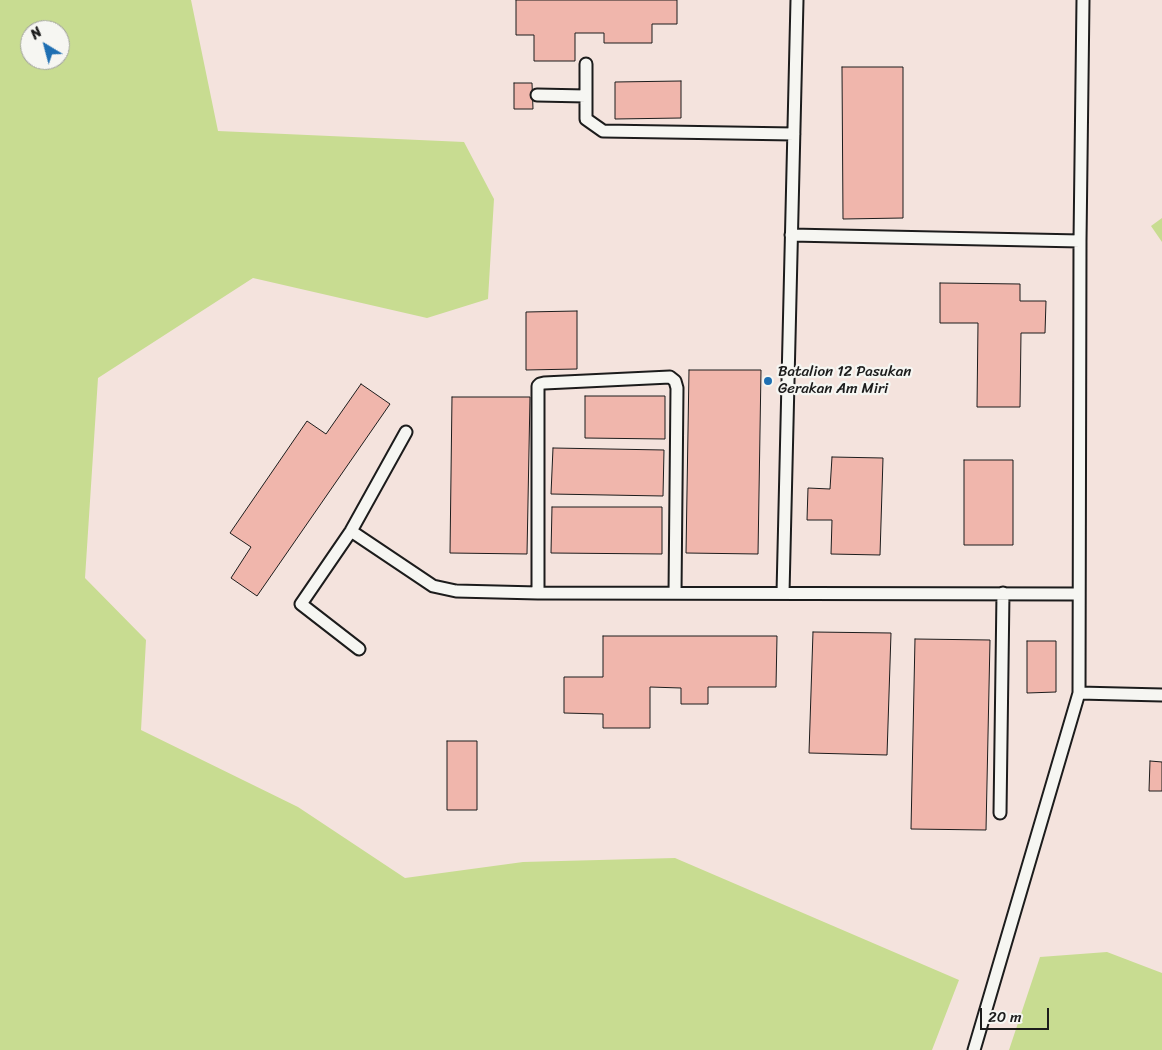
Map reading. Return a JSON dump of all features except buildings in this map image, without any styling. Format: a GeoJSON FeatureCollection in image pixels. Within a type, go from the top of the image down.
{"type":"FeatureCollection","features":[{"type":"Feature","properties":{"kind":"lane"},"geometry":{"type":"LineString","coordinates":[[783,593],[797,0]]}},
{"type":"Feature","properties":{"kind":"lane"},"geometry":{"type":"LineString","coordinates":[[974,1050],[1079,693],[1082,0]]}},
{"type":"Feature","properties":{"kind":"lane"},"geometry":{"type":"LineString","coordinates":[[586,64],[586,119],[603,131],[794,134]]}},
{"type":"Feature","properties":{"kind":"lane"},"geometry":{"type":"LineString","coordinates":[[537,95],[586,96]]}},
{"type":"Feature","properties":{"kind":"lane"},"geometry":{"type":"LineString","coordinates":[[791,235],[1080,241]]}},
{"type":"Feature","properties":{"kind":"lane"},"geometry":{"type":"LineString","coordinates":[[538,593],[538,386],[544,383],[670,377],[675,381],[677,388],[675,593]]}},
{"type":"Feature","properties":{"kind":"lane"},"geometry":{"type":"LineString","coordinates":[[359,649],[301,604],[351,531],[406,432]]}},
{"type":"Feature","properties":{"kind":"lane"},"geometry":{"type":"LineString","coordinates":[[351,531],[433,586],[456,591],[538,593],[1078,594]]}},
{"type":"Feature","properties":{"kind":"lane"},"geometry":{"type":"LineString","coordinates":[[1000,813],[1003,593]]}},
{"type":"Feature","properties":{"kind":"lane"},"geometry":{"type":"LineString","coordinates":[[1079,693],[1162,695]]}},
{"type":"Feature","properties":{"kind":"green space"},"geometry":{"type":"Polygon","coordinates":[[[0,0],[191,0],[218,131],[464,142],[494,199],[488,299],[427,318],[253,278],[98,378],[85,578],[146,640],[141,730],[298,807],[405,878],[523,862],[675,858],[959,980],[932,1050],[0,1050],[0,0]]]}},
{"type":"Feature","properties":{"kind":"green space"},"geometry":{"type":"Polygon","coordinates":[[[1162,218],[1162,242],[1151,226],[1162,218]]]}},
{"type":"Feature","properties":{"kind":"green space"},"geometry":{"type":"Polygon","coordinates":[[[1107,952],[1162,973],[1162,1050],[1009,1050],[1040,957],[1107,952]]]}},
{"type":"Feature","properties":{"kind":"place","name":"Batalion 12 Pasukan Gerakan Am Miri"},"geometry":{"type":"Point","coordinates":[768,381]}}]}
